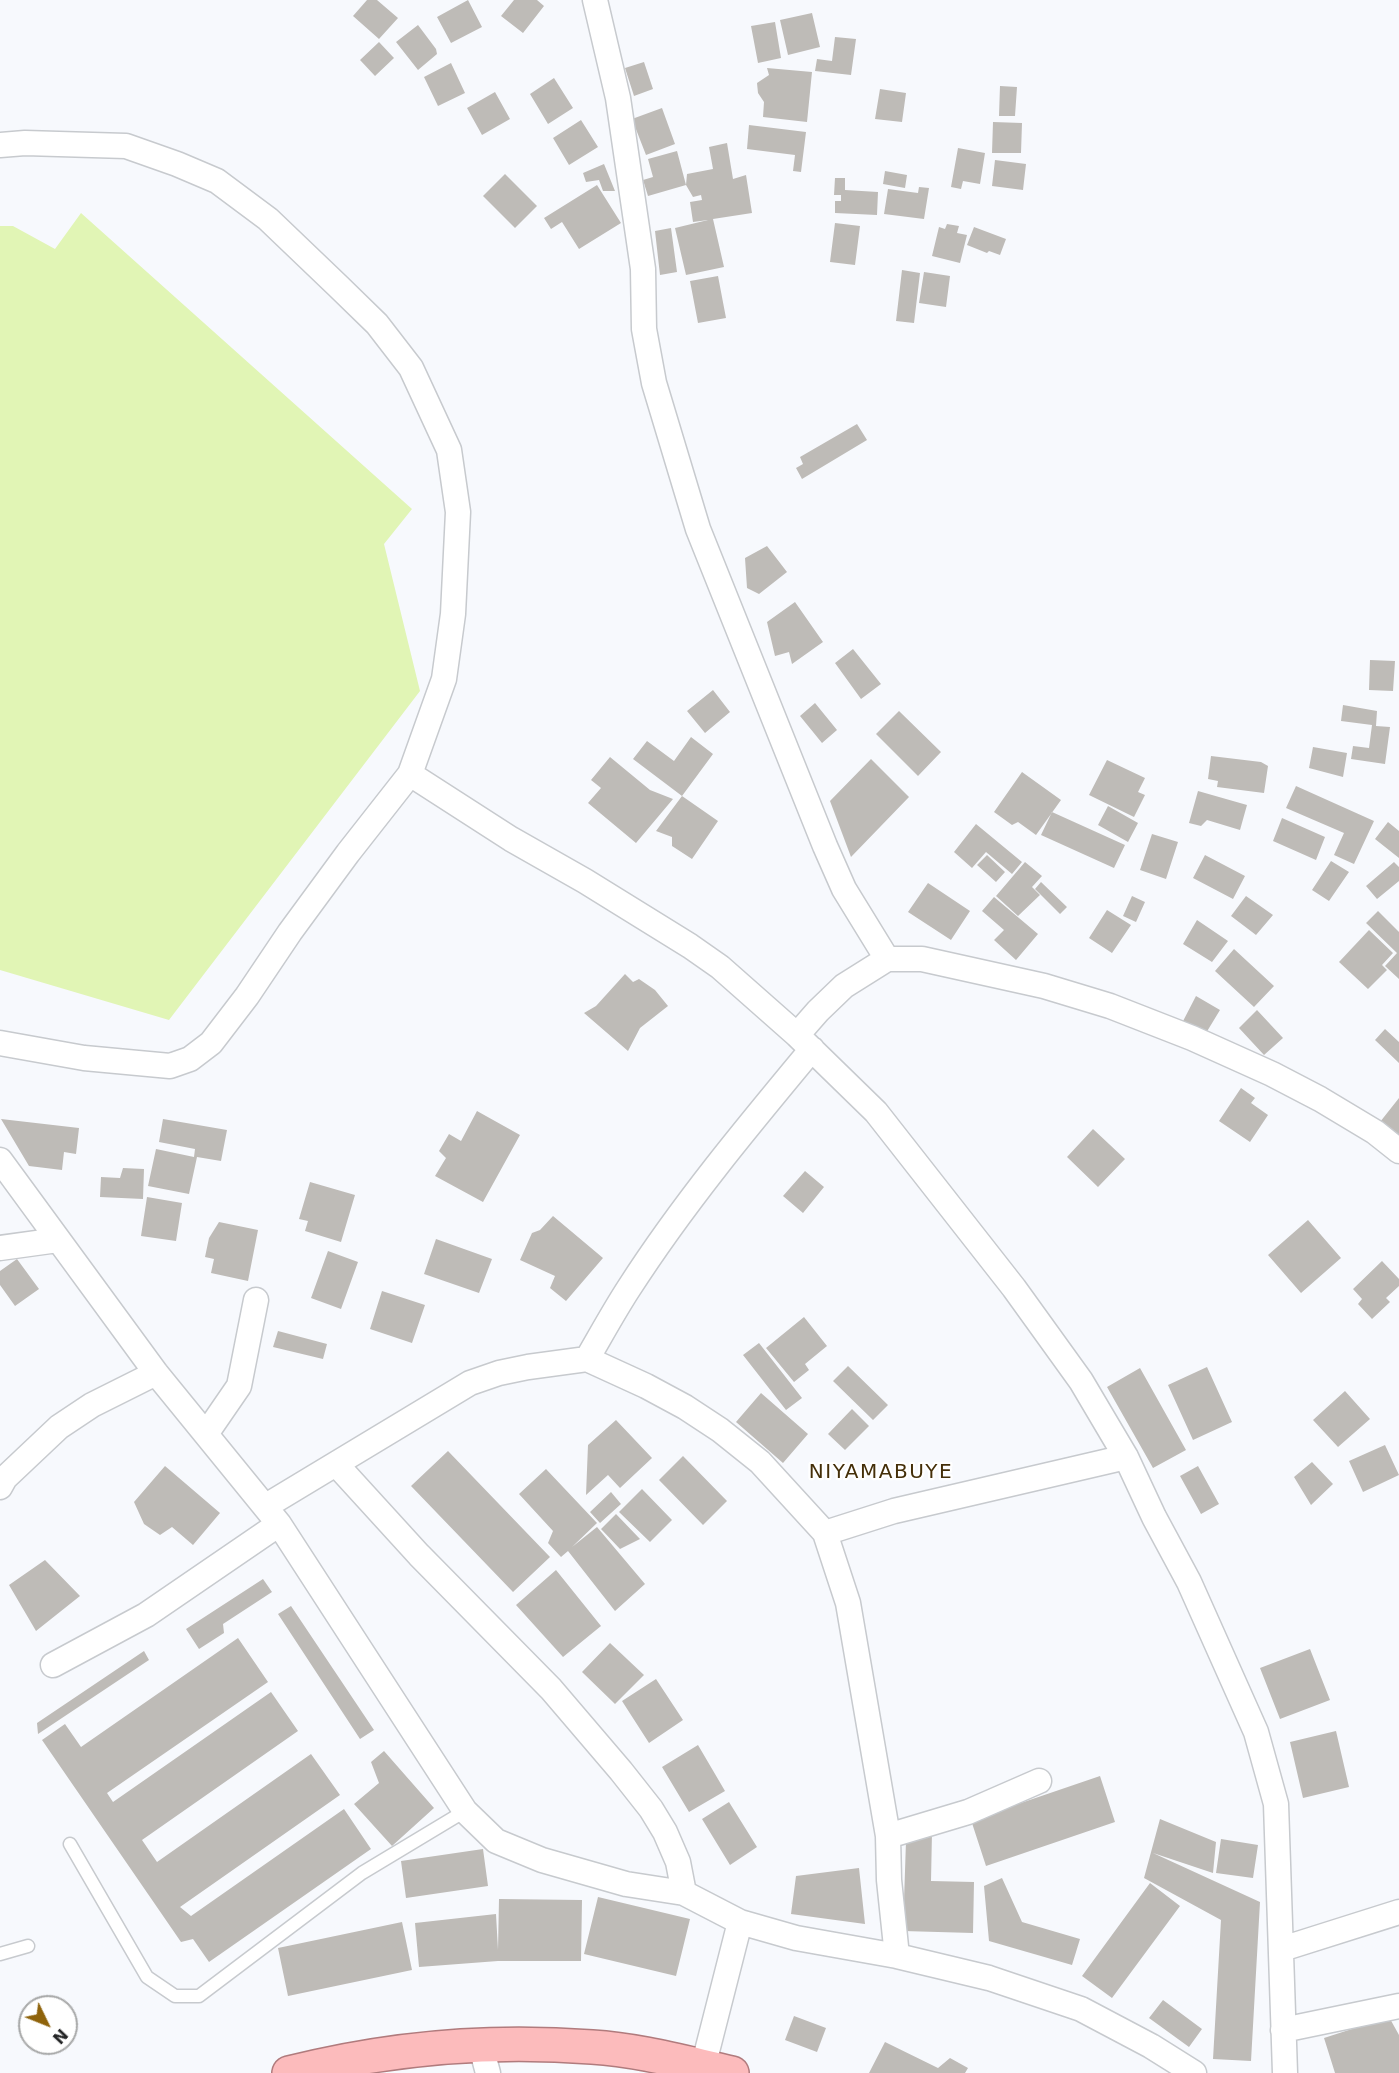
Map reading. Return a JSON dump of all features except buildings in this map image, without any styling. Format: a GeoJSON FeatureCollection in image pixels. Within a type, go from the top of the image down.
{"type":"FeatureCollection","features":[{"type":"Feature","properties":{"kind":"highway"},"geometry":{"type":"LineString","coordinates":[[289,2073],[381,2054],[484,2058],[593,2047],[651,2055],[717,2070]]}},
{"type":"Feature","properties":{"kind":"street"},"geometry":{"type":"LineString","coordinates":[[595,0],[620,110],[643,269],[644,328],[654,383],[671,444],[698,529],[825,846],[844,889],[887,959]]}},
{"type":"Feature","properties":{"kind":"street"},"geometry":{"type":"LineString","coordinates":[[0,145],[25,142],[126,146],[217,181],[268,219],[377,324],[411,368],[449,450],[458,512],[453,614],[444,679],[410,774],[348,853],[211,1043],[190,1059],[170,1066],[84,1058],[0,1043]]}},
{"type":"Feature","properties":{"kind":"street"},"geometry":{"type":"LineString","coordinates":[[410,774],[690,946],[720,967],[804,1042],[876,1112],[1014,1288],[1081,1381],[1126,1456],[1154,1517],[1190,1582],[1256,1732],[1276,1804],[1285,2073]]}},
{"type":"Feature","properties":{"kind":"street"},"geometry":{"type":"LineString","coordinates":[[586,1359],[629,1287],[804,1042],[818,1011],[844,986],[887,959],[922,959],[970,969],[1044,986],[1110,1006],[1192,1038],[1272,1074],[1375,1132],[1399,1151]]}},
{"type":"Feature","properties":{"kind":"street"},"geometry":{"type":"LineString","coordinates":[[0,1160],[156,1373],[273,1515],[465,1811],[496,1840],[542,1860],[626,1884],[684,1893],[740,1922],[796,1938],[897,1956],[989,1978],[1080,2009],[1151,2046],[1194,2073]]}},
{"type":"Feature","properties":{"kind":"street"},"geometry":{"type":"LineString","coordinates":[[0,1248],[57,1240]]}},
{"type":"Feature","properties":{"kind":"street"},"geometry":{"type":"LineString","coordinates":[[206,1434],[239,1386],[256,1300]]}},
{"type":"Feature","properties":{"kind":"street"},"geometry":{"type":"LineString","coordinates":[[53,1665],[146,1615],[336,1464],[471,1383],[528,1366],[586,1359],[655,1391],[720,1430],[760,1462],[825,1533],[848,1603],[888,1836],[889,1880],[897,1956]]}},
{"type":"Feature","properties":{"kind":"street"},"geometry":{"type":"LineString","coordinates":[[2,1480],[59,1427],[92,1405],[156,1373]]}},
{"type":"Feature","properties":{"kind":"street"},"geometry":{"type":"LineString","coordinates":[[825,1533],[894,1511],[1126,1456]]}},
{"type":"Feature","properties":{"kind":"street"},"geometry":{"type":"LineString","coordinates":[[336,1464],[419,1555],[551,1689],[621,1771],[651,1809],[665,1833],[678,1862],[684,1893]]}},
{"type":"Feature","properties":{"kind":"street"},"geometry":{"type":"LineString","coordinates":[[888,1836],[968,1812],[1039,1782]]}},
{"type":"Feature","properties":{"kind":"street"},"geometry":{"type":"LineString","coordinates":[[1282,1949],[1399,1912]]}},
{"type":"Feature","properties":{"kind":"street"},"geometry":{"type":"LineString","coordinates":[[717,2070],[740,1922]]}},
{"type":"Feature","properties":{"kind":"street"},"geometry":{"type":"LineString","coordinates":[[1283,2030],[1399,2006]]}},
{"type":"Feature","properties":{"kind":"lane"},"geometry":{"type":"LineString","coordinates":[[70,1844],[147,1977],[175,1996],[199,1996],[362,1873],[465,1811]]}},
{"type":"Feature","properties":{"kind":"lane"},"geometry":{"type":"LineString","coordinates":[[0,1954],[28,1946]]}},
{"type":"Feature","properties":{"kind":"green space"},"geometry":{"type":"Polygon","coordinates":[[[81,213],[412,509],[384,544],[420,691],[169,1020],[0,970],[0,226],[13,226],[55,249],[81,213]]]}},
{"type":"Feature","properties":{"kind":"district","name":"NIYAMABUYE"},"geometry":{"type":"Point","coordinates":[881,1473]}}]}
